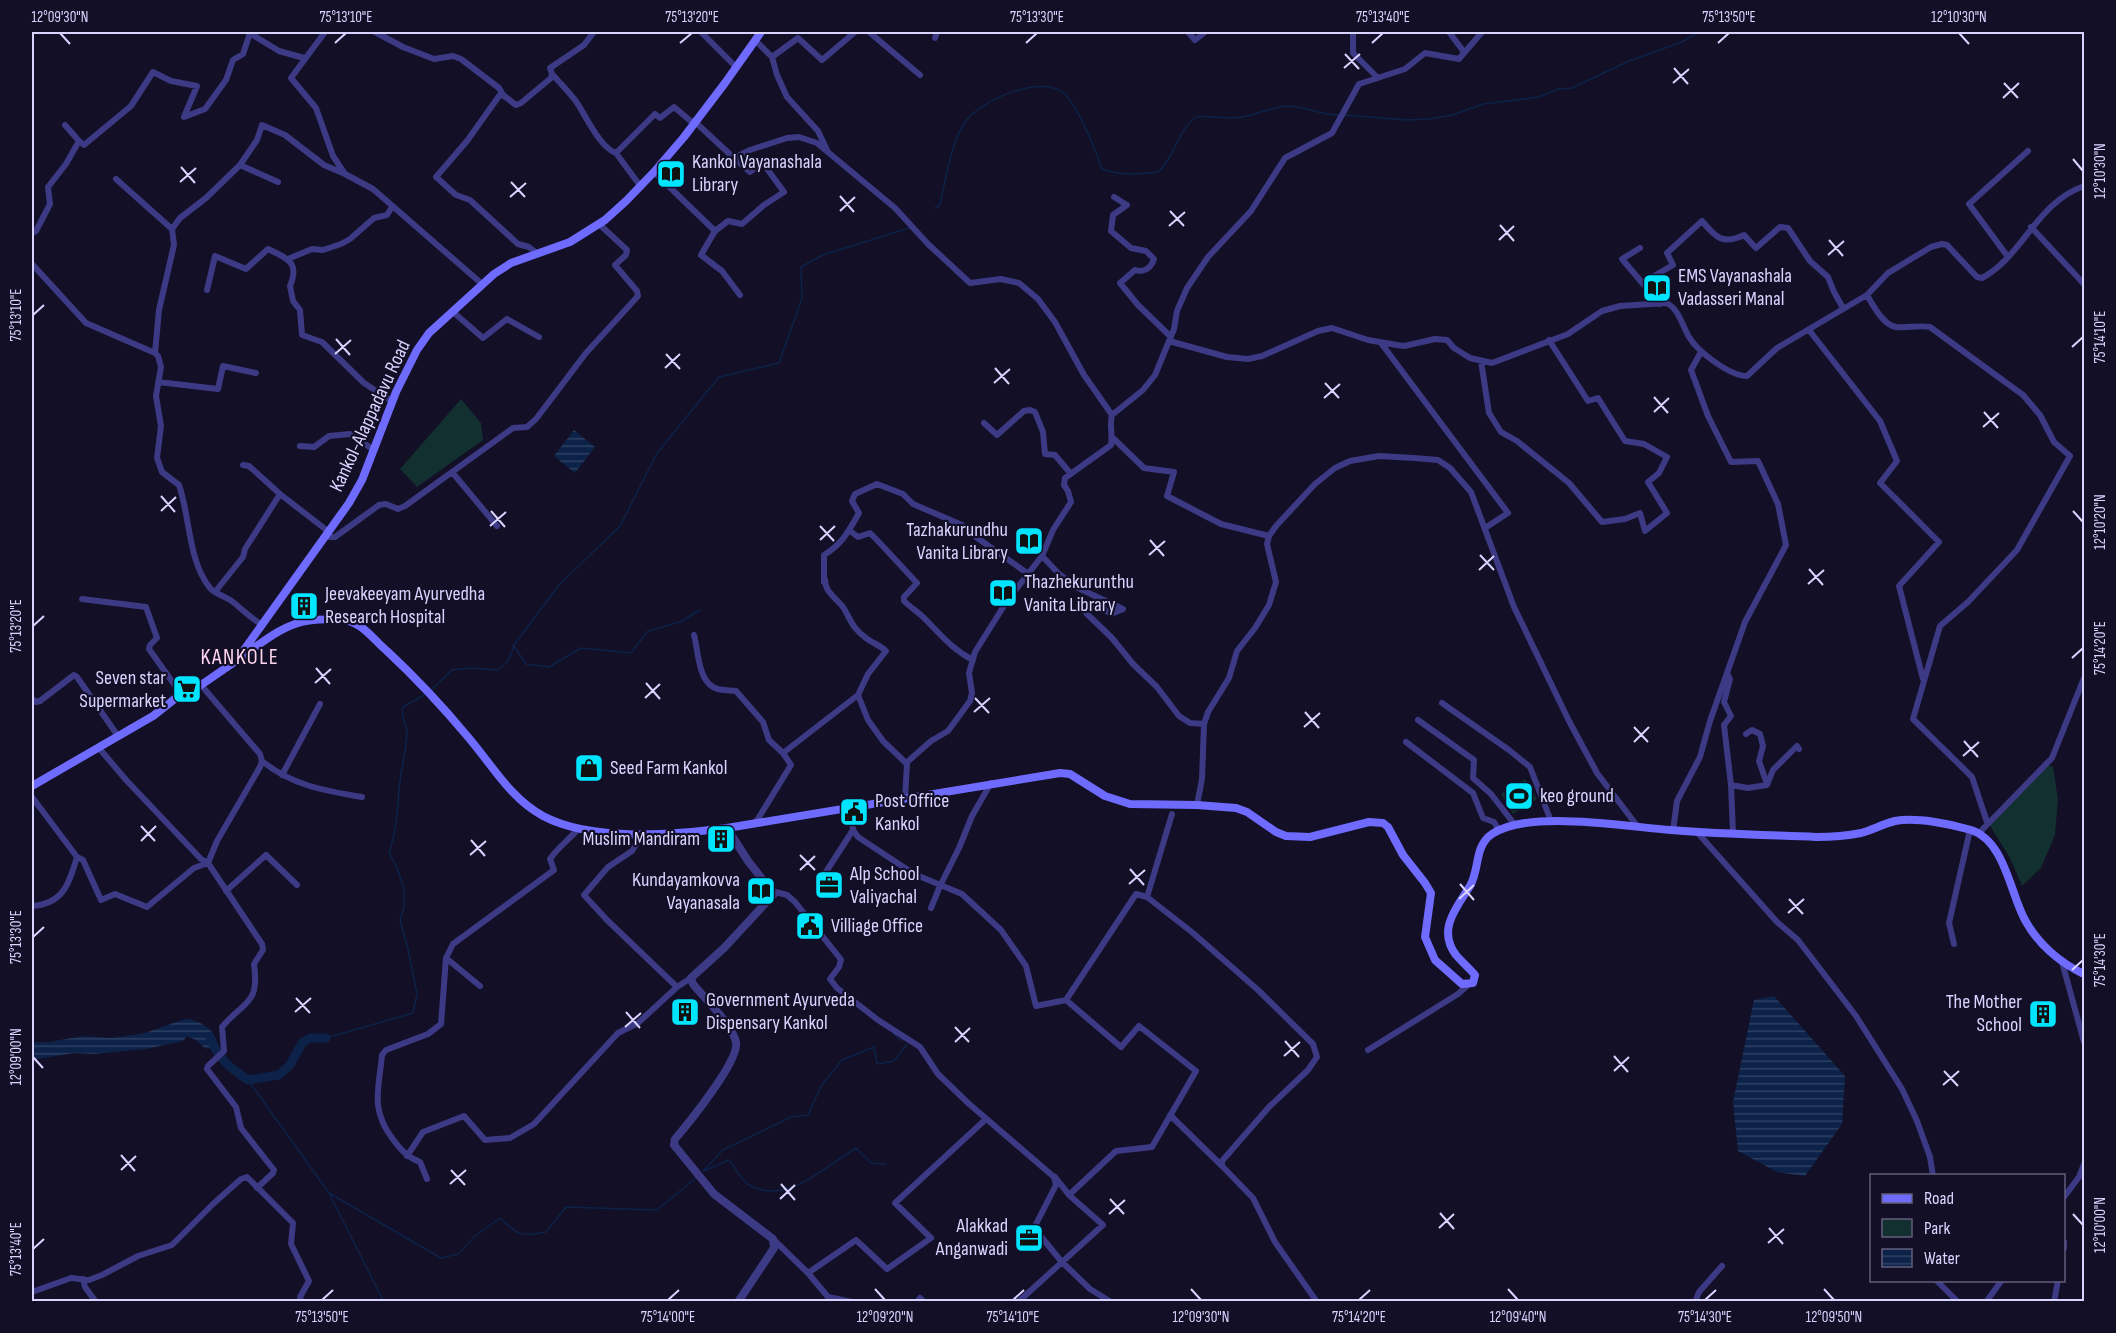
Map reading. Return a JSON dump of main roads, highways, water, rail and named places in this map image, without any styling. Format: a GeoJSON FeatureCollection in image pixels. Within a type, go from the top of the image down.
{"type":"FeatureCollection","features":[{"type":"Feature","properties":{"kind":"main road","name":"Kankol-Alappadavu Road"},"geometry":{"type":"LineString","coordinates":[[32,786],[153,716],[181,694],[201,685],[236,661],[349,503],[362,480],[393,402],[417,350],[429,333],[494,274],[511,263],[539,255],[570,242],[599,224],[641,187],[736,68],[761,32]]}},
{"type":"Feature","properties":{"kind":"main road"},"geometry":{"type":"LineString","coordinates":[[236,661],[299,622],[344,620],[357,624],[418,680],[477,747],[517,798],[544,816],[578,829],[642,835],[680,834],[1060,773],[1070,774],[1105,796],[1130,804],[1236,808],[1248,812],[1276,832],[1286,836],[1310,837],[1369,822],[1383,823],[1388,827],[1403,855],[1431,893],[1425,937],[1429,949],[1435,960],[1445,970],[1462,984],[1468,985],[1473,983],[1475,975],[1450,946],[1449,920],[1473,881],[1482,846],[1486,839],[1499,830],[1515,825],[1551,821],[1673,831],[1839,836],[1909,819],[1974,831],[1990,843],[2005,868],[2025,921],[2046,947],[2062,962],[2085,974]]}},
{"type":"Feature","properties":{"kind":"water"},"geometry":{"type":"Polygon","coordinates":[[[574,430],[595,447],[575,473],[554,456],[574,430]]]}},
{"type":"Feature","properties":{"kind":"water"},"geometry":{"type":"Polygon","coordinates":[[[1774,996],[1845,1076],[1842,1124],[1805,1176],[1777,1172],[1738,1151],[1733,1102],[1754,1000],[1774,996]]]}},
{"type":"Feature","properties":{"kind":"water"},"geometry":{"type":"Polygon","coordinates":[[[185,1019],[196,1021],[207,1027],[214,1035],[217,1046],[206,1049],[187,1036],[183,1041],[146,1049],[93,1054],[74,1053],[32,1060],[32,1042],[49,1042],[84,1036],[111,1038],[145,1033],[185,1019]]]}},
{"type":"Feature","properties":{"kind":"waterway"},"geometry":{"type":"LineString","coordinates":[[1344,115],[1407,120],[1429,119],[1453,115],[1483,104],[1539,97],[1559,89],[1572,88],[1629,61],[1682,42],[1697,33],[1706,32]]}},
{"type":"Feature","properties":{"kind":"waterway"},"geometry":{"type":"LineString","coordinates":[[935,208],[940,205],[952,153],[963,125],[970,116],[995,99],[1026,88],[1055,88],[1065,94],[1081,119],[1102,169],[1122,174],[1158,172],[1164,166],[1184,129],[1196,117],[1236,118],[1288,106],[1339,115]]}},
{"type":"Feature","properties":{"kind":"waterway"},"geometry":{"type":"LineString","coordinates":[[513,646],[559,585],[620,526],[657,453],[719,377],[779,363],[802,298],[801,267],[823,255],[909,228]]}},
{"type":"Feature","properties":{"kind":"waterway"},"geometry":{"type":"LineString","coordinates":[[514,646],[526,664],[549,667],[581,648],[631,653],[648,631],[680,622],[700,610]]}},
{"type":"Feature","properties":{"kind":"waterway"},"geometry":{"type":"LineString","coordinates":[[432,689],[452,670],[470,668],[498,670],[508,661],[514,646]]}},
{"type":"Feature","properties":{"kind":"waterway"},"geometry":{"type":"LineString","coordinates":[[326,1038],[413,1013],[417,994],[400,920],[404,907],[404,889],[389,852],[396,825],[407,730],[402,714],[403,707],[426,694]]}},
{"type":"Feature","properties":{"kind":"waterway"},"geometry":{"type":"LineString","coordinates":[[893,1033],[903,1040]]}},
{"type":"Feature","properties":{"kind":"waterway"},"geometry":{"type":"LineString","coordinates":[[210,1037],[225,1062],[248,1080],[279,1075],[290,1065],[302,1043],[310,1038],[326,1038]]}},
{"type":"Feature","properties":{"kind":"waterway"},"geometry":{"type":"LineString","coordinates":[[703,1171],[723,1150],[791,1117],[808,1115],[821,1086],[842,1060],[874,1047],[877,1064],[894,1061],[908,1043]]}},
{"type":"Feature","properties":{"kind":"waterway"},"geometry":{"type":"LineString","coordinates":[[248,1080],[329,1193],[441,1258],[458,1254],[475,1236],[500,1218],[516,1232],[525,1235],[546,1232],[566,1207],[657,1210],[697,1177]]}},
{"type":"Feature","properties":{"kind":"waterway"},"geometry":{"type":"LineString","coordinates":[[704,1171],[729,1160],[749,1185],[763,1190],[778,1191],[806,1181],[856,1148],[871,1163],[886,1164]]}},
{"type":"Feature","properties":{"kind":"waterway"},"geometry":{"type":"LineString","coordinates":[[329,1193],[384,1302]]}},
{"type":"Feature","properties":{"kind":"place","name":"Kankol Vayanashala Library"},"geometry":{"type":"Point","coordinates":[671,174]}},
{"type":"Feature","properties":{"kind":"place","name":"EMS Vayanashala Vadasseri Manal"},"geometry":{"type":"Point","coordinates":[1657,288]}},
{"type":"Feature","properties":{"kind":"place","name":"Tazhakurundhu Vanita Library"},"geometry":{"type":"Point","coordinates":[1029,541]}},
{"type":"Feature","properties":{"kind":"place","name":"Thazhekurunthu Vanita Library"},"geometry":{"type":"Point","coordinates":[1003,593]}},
{"type":"Feature","properties":{"kind":"place","name":"Jeevakeeyam Ayurvedha Research Hospital"},"geometry":{"type":"Point","coordinates":[304,606]}},
{"type":"Feature","properties":{"kind":"place","name":"Seven star Supermarket"},"geometry":{"type":"Point","coordinates":[187,689]}},
{"type":"Feature","properties":{"kind":"place","name":"Seed Farm Kankol"},"geometry":{"type":"Point","coordinates":[589,768]}},
{"type":"Feature","properties":{"kind":"place","name":"keo ground"},"geometry":{"type":"Point","coordinates":[1519,796]}},
{"type":"Feature","properties":{"kind":"place","name":"Post Office Kankol"},"geometry":{"type":"Point","coordinates":[854,812]}},
{"type":"Feature","properties":{"kind":"place","name":"Muslim Mandiram"},"geometry":{"type":"Point","coordinates":[721,839]}},
{"type":"Feature","properties":{"kind":"place","name":"Alp School Valiyachal"},"geometry":{"type":"Point","coordinates":[829,885]}},
{"type":"Feature","properties":{"kind":"place","name":"Kundayamkovva Vayanasala"},"geometry":{"type":"Point","coordinates":[761,891]}},
{"type":"Feature","properties":{"kind":"place","name":"Villiage Office"},"geometry":{"type":"Point","coordinates":[810,926]}},
{"type":"Feature","properties":{"kind":"place","name":"Government Ayurveda Dispensary Kankol"},"geometry":{"type":"Point","coordinates":[685,1012]}},
{"type":"Feature","properties":{"kind":"place","name":"The Mother School"},"geometry":{"type":"Point","coordinates":[2043,1014]}},
{"type":"Feature","properties":{"kind":"place","name":"Alakkad Anganwadi"},"geometry":{"type":"Point","coordinates":[1029,1238]}},
{"type":"Feature","properties":{"kind":"district","name":"KANKOLE"},"geometry":{"type":"Point","coordinates":[240,657]}}]}
